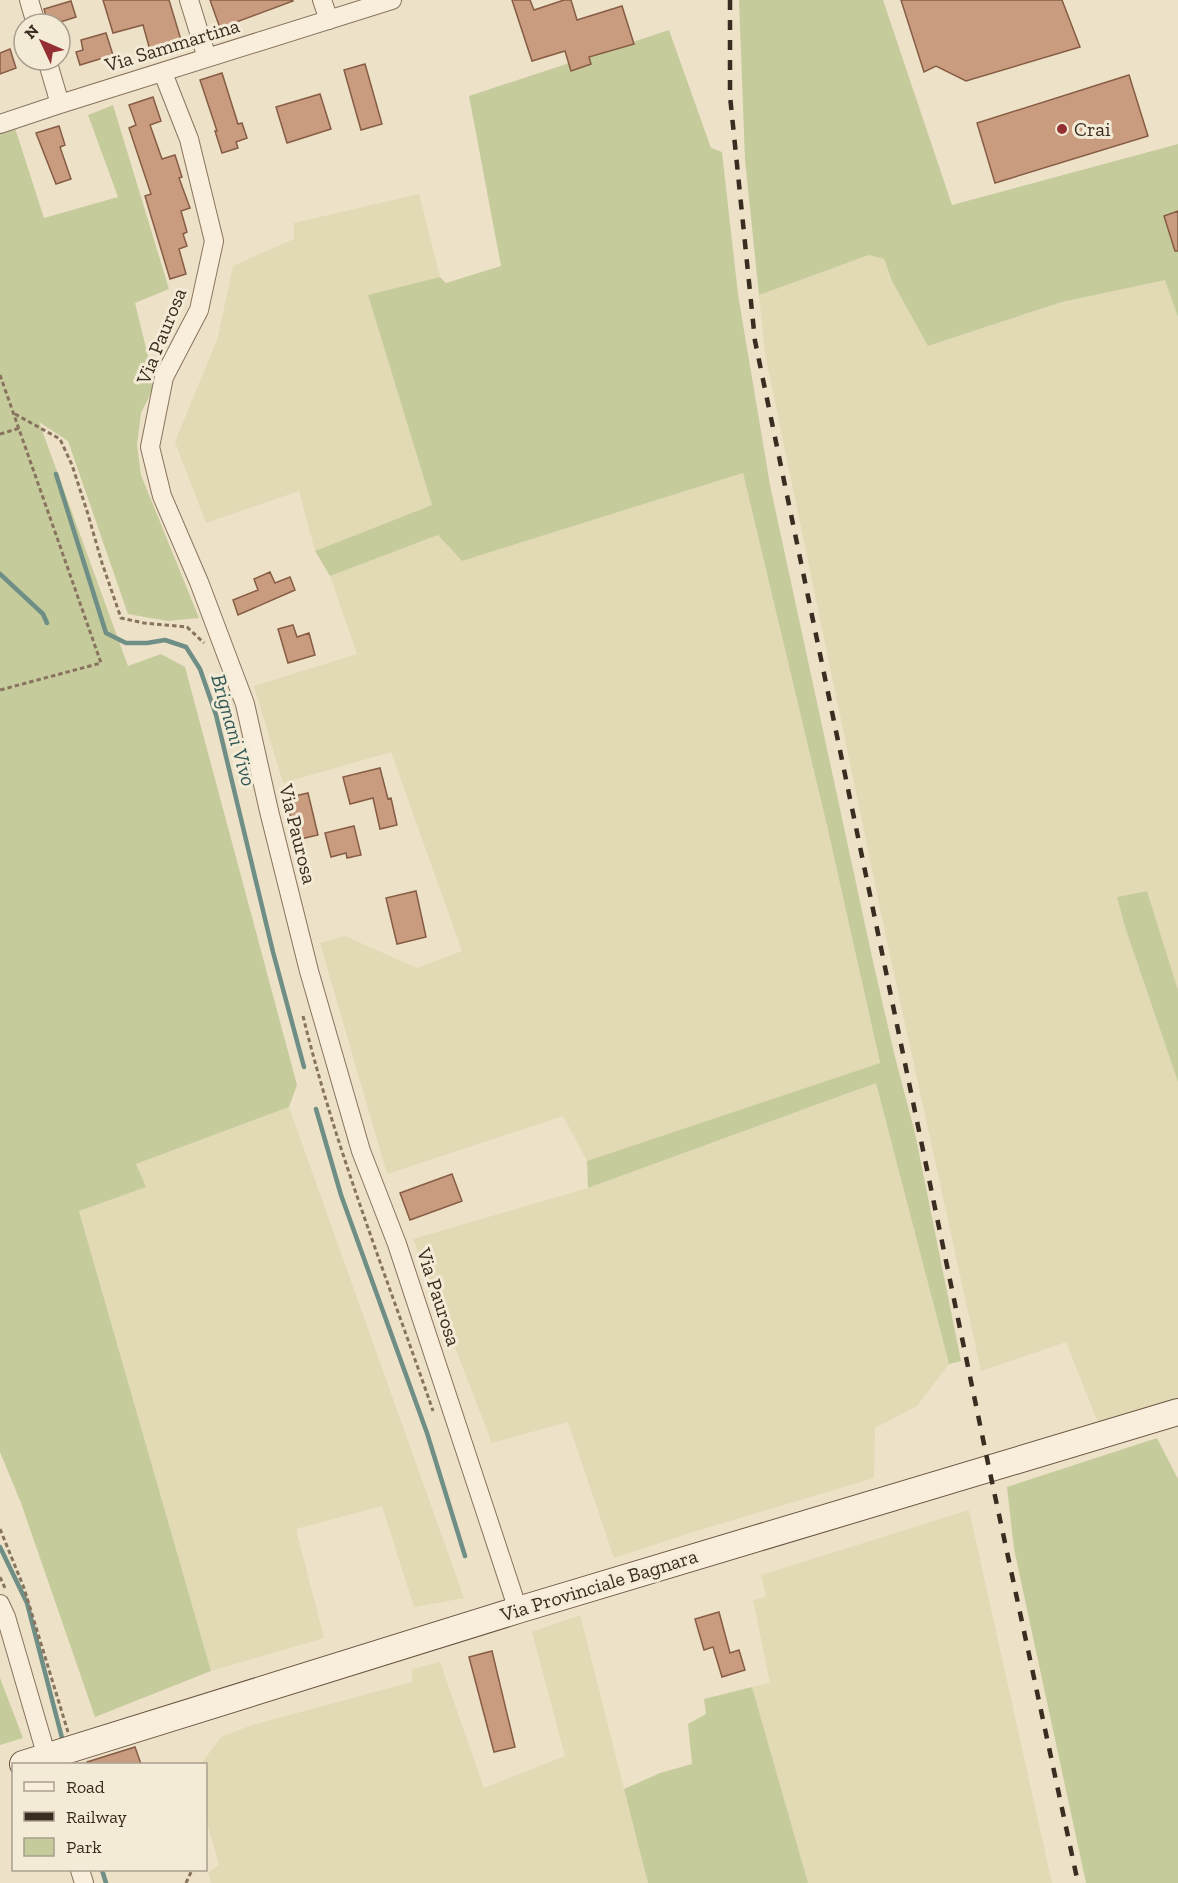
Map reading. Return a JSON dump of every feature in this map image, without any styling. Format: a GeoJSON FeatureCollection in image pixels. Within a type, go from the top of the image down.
{"type":"FeatureCollection","features":[{"type":"Feature","properties":{"kind":"main road","name":"Via Provinciale Bagnara"},"geometry":{"type":"LineString","coordinates":[[31,1763],[48,1761],[73,1748],[518,1610],[1178,1412]]}},
{"type":"Feature","properties":{"kind":"street"},"geometry":{"type":"LineString","coordinates":[[189,0],[207,58]]}},
{"type":"Feature","properties":{"kind":"street"},"geometry":{"type":"LineString","coordinates":[[322,0],[328,20]]}},
{"type":"Feature","properties":{"kind":"street","name":"Via Sammartina"},"geometry":{"type":"LineString","coordinates":[[0,124],[392,0]]}},
{"type":"Feature","properties":{"kind":"street"},"geometry":{"type":"LineString","coordinates":[[51,72],[60,104]]}},
{"type":"Feature","properties":{"kind":"street","name":"Via Paurosa"},"geometry":{"type":"LineString","coordinates":[[163,73],[189,139],[214,241],[199,310],[164,377],[150,447],[162,496],[199,582],[245,704],[309,971],[361,1151],[397,1244],[518,1610]]}},
{"type":"Feature","properties":{"kind":"street"},"geometry":{"type":"LineString","coordinates":[[0,1604],[6,1617],[48,1761]]}},
{"type":"Feature","properties":{"kind":"path"},"geometry":{"type":"LineString","coordinates":[[0,375],[101,663],[0,690]]}},
{"type":"Feature","properties":{"kind":"path"},"geometry":{"type":"LineString","coordinates":[[15,414],[60,439],[78,483],[121,618],[144,623],[187,627],[207,645]]}},
{"type":"Feature","properties":{"kind":"path"},"geometry":{"type":"LineString","coordinates":[[0,434],[20,428]]}},
{"type":"Feature","properties":{"kind":"path"},"geometry":{"type":"LineString","coordinates":[[303,1013],[319,1081],[346,1164],[436,1418]]}},
{"type":"Feature","properties":{"kind":"path"},"geometry":{"type":"LineString","coordinates":[[0,1529],[24,1588],[73,1748]]}},
{"type":"Feature","properties":{"kind":"shaded area"},"geometry":{"type":"Polygon","coordinates":[[[419,194],[440,277],[368,295],[432,505],[315,551],[299,491],[206,523],[175,442],[218,337],[233,266],[294,239],[294,223],[419,194]]]}},
{"type":"Feature","properties":{"kind":"shaded area"},"geometry":{"type":"Polygon","coordinates":[[[869,255],[884,259],[892,281],[929,346],[1062,302],[1165,279],[1178,317],[1178,990],[1147,891],[1118,897],[1126,930],[1178,1082],[1178,1400],[1099,1425],[1066,1342],[981,1371],[886,937],[765,354],[759,295],[869,255]]]}},
{"type":"Feature","properties":{"kind":"shaded area"},"geometry":{"type":"Polygon","coordinates":[[[743,473],[828,830],[880,1064],[587,1161],[563,1116],[387,1174],[320,943],[345,936],[417,968],[462,951],[391,752],[283,783],[254,686],[357,654],[330,576],[438,535],[462,561],[743,473]]]}},
{"type":"Feature","properties":{"kind":"shaded area"},"geometry":{"type":"Polygon","coordinates":[[[876,1083],[949,1364],[917,1406],[875,1428],[874,1478],[614,1558],[568,1422],[492,1443],[413,1239],[588,1188],[876,1083]]]}},
{"type":"Feature","properties":{"kind":"shaded area"},"geometry":{"type":"Polygon","coordinates":[[[289,1107],[464,1598],[414,1607],[382,1506],[296,1529],[324,1638],[211,1671],[79,1210],[145,1187],[136,1164],[289,1107]]]}},
{"type":"Feature","properties":{"kind":"shaded area"},"geometry":{"type":"Polygon","coordinates":[[[969,1510],[1052,1883],[808,1883],[752,1687],[770,1683],[753,1600],[766,1597],[761,1575],[969,1510]]]}},
{"type":"Feature","properties":{"kind":"shaded area"},"geometry":{"type":"Polygon","coordinates":[[[580,1615],[648,1883],[211,1883],[208,1873],[219,1865],[207,1823],[207,1763],[202,1763],[221,1737],[252,1725],[412,1682],[412,1669],[440,1662],[484,1788],[565,1756],[532,1632],[580,1615]]]}},
{"type":"Feature","properties":{"kind":"green space"},"geometry":{"type":"Polygon","coordinates":[[[739,0],[883,0],[952,205],[1178,144],[1178,317],[1165,280],[1062,302],[928,346],[892,281],[884,259],[869,255],[759,295],[745,160],[739,0]]]}},
{"type":"Feature","properties":{"kind":"green space"},"geometry":{"type":"Polygon","coordinates":[[[669,30],[711,148],[722,152],[738,294],[770,485],[872,957],[915,1133],[961,1361],[949,1364],[876,1083],[588,1188],[587,1161],[880,1063],[828,830],[743,473],[462,561],[438,535],[330,576],[315,551],[432,505],[368,295],[440,277],[446,283],[501,266],[469,96],[669,30]]]}},
{"type":"Feature","properties":{"kind":"green space"},"geometry":{"type":"Polygon","coordinates":[[[113,105],[169,289],[135,303],[155,385],[141,413],[137,445],[141,475],[199,618],[167,621],[128,614],[68,441],[39,422],[128,666],[161,654],[185,667],[297,1085],[289,1107],[136,1164],[146,1187],[79,1211],[211,1671],[95,1717],[21,1503],[0,1452],[0,132],[15,128],[44,218],[118,197],[88,115],[113,105]]]}},
{"type":"Feature","properties":{"kind":"green space"},"geometry":{"type":"Polygon","coordinates":[[[1147,891],[1178,990],[1178,1082],[1117,897],[1147,891]]]}},
{"type":"Feature","properties":{"kind":"green space"},"geometry":{"type":"Polygon","coordinates":[[[1157,1438],[1178,1479],[1178,1883],[1086,1883],[1014,1549],[1007,1487],[1157,1438]]]}},
{"type":"Feature","properties":{"kind":"green space"},"geometry":{"type":"Polygon","coordinates":[[[0,1678],[23,1738],[0,1745],[0,1678]]]}},
{"type":"Feature","properties":{"kind":"green space"},"geometry":{"type":"Polygon","coordinates":[[[752,1687],[808,1883],[648,1883],[624,1789],[660,1773],[692,1764],[688,1724],[706,1714],[704,1699],[752,1687]]]}},
{"type":"Feature","properties":{"kind":"building"},"geometry":{"type":"Polygon","coordinates":[[[103,0],[169,0],[181,40],[150,50],[143,25],[113,33],[103,0]]]}},
{"type":"Feature","properties":{"kind":"building"},"geometry":{"type":"Polygon","coordinates":[[[210,0],[292,0],[293,1],[220,28],[210,0]]]}},
{"type":"Feature","properties":{"kind":"building"},"geometry":{"type":"Polygon","coordinates":[[[512,0],[530,0],[534,10],[564,0],[571,0],[577,20],[622,6],[634,44],[589,57],[591,64],[571,71],[565,51],[532,61],[512,0]]]}},
{"type":"Feature","properties":{"kind":"building"},"geometry":{"type":"Polygon","coordinates":[[[901,0],[1062,0],[1080,47],[966,81],[936,66],[924,72],[901,0]]]}},
{"type":"Feature","properties":{"kind":"building"},"geometry":{"type":"Polygon","coordinates":[[[71,1],[76,17],[72,18],[72,12],[45,12],[44,9],[71,1]]]}},
{"type":"Feature","properties":{"kind":"building"},"geometry":{"type":"Polygon","coordinates":[[[106,33],[113,55],[80,65],[76,52],[83,50],[81,40],[106,33]]]}},
{"type":"Feature","properties":{"kind":"building"},"geometry":{"type":"Polygon","coordinates":[[[10,49],[12,70],[0,74],[0,53],[10,49]]]}},
{"type":"Feature","properties":{"kind":"building"},"geometry":{"type":"Polygon","coordinates":[[[365,64],[382,124],[361,130],[344,70],[365,64]]]}},
{"type":"Feature","properties":{"kind":"building"},"geometry":{"type":"Polygon","coordinates":[[[222,73],[238,124],[242,123],[247,138],[236,142],[238,148],[222,153],[200,80],[222,73]]]}},
{"type":"Feature","properties":{"kind":"building","name":"Crai"},"geometry":{"type":"Polygon","coordinates":[[[1129,75],[1148,136],[995,183],[977,123],[1129,75]]]}},
{"type":"Feature","properties":{"kind":"building"},"geometry":{"type":"Polygon","coordinates":[[[320,94],[331,129],[287,143],[276,107],[320,94]]]}},
{"type":"Feature","properties":{"kind":"building"},"geometry":{"type":"Polygon","coordinates":[[[153,97],[161,121],[150,125],[162,159],[175,155],[182,177],[179,178],[190,208],[181,211],[187,232],[183,234],[187,246],[179,249],[186,274],[170,279],[145,196],[151,194],[129,128],[136,125],[129,105],[153,97]]]}},
{"type":"Feature","properties":{"kind":"building"},"geometry":{"type":"Polygon","coordinates":[[[59,126],[65,145],[60,147],[71,179],[56,184],[36,133],[59,126]]]}},
{"type":"Feature","properties":{"kind":"building"},"geometry":{"type":"Polygon","coordinates":[[[1178,211],[1178,251],[1175,251],[1164,216],[1178,211]]]}},
{"type":"Feature","properties":{"kind":"building"},"geometry":{"type":"Polygon","coordinates":[[[270,572],[275,583],[290,577],[295,590],[238,615],[233,600],[258,590],[254,579],[270,572]]]}},
{"type":"Feature","properties":{"kind":"building"},"geometry":{"type":"Polygon","coordinates":[[[293,625],[297,637],[309,633],[315,655],[288,663],[278,629],[293,625]]]}},
{"type":"Feature","properties":{"kind":"building"},"geometry":{"type":"Polygon","coordinates":[[[380,768],[388,799],[391,798],[397,825],[380,829],[373,798],[350,804],[343,777],[380,768]]]}},
{"type":"Feature","properties":{"kind":"building"},"geometry":{"type":"Polygon","coordinates":[[[308,793],[318,835],[296,840],[286,798],[308,793]]]}},
{"type":"Feature","properties":{"kind":"building"},"geometry":{"type":"Polygon","coordinates":[[[354,826],[361,855],[347,858],[346,853],[331,857],[325,833],[354,826]]]}},
{"type":"Feature","properties":{"kind":"building"},"geometry":{"type":"Polygon","coordinates":[[[416,891],[426,937],[397,944],[386,898],[416,891]]]}},
{"type":"Feature","properties":{"kind":"building"},"geometry":{"type":"Polygon","coordinates":[[[452,1174],[462,1201],[410,1220],[400,1193],[452,1174]]]}},
{"type":"Feature","properties":{"kind":"building"},"geometry":{"type":"Polygon","coordinates":[[[719,1612],[730,1653],[739,1650],[745,1670],[722,1677],[713,1647],[704,1650],[695,1619],[719,1612]]]}},
{"type":"Feature","properties":{"kind":"building"},"geometry":{"type":"Polygon","coordinates":[[[492,1651],[515,1747],[494,1752],[469,1657],[492,1651]]]}},
{"type":"Feature","properties":{"kind":"building"},"geometry":{"type":"Polygon","coordinates":[[[135,1747],[141,1763],[88,1763],[135,1747]]]}},
{"type":"Feature","properties":{"kind":"waterway","name":"Brignani Vivo"},"geometry":{"type":"LineString","coordinates":[[56,474],[106,633],[126,643],[165,640],[186,647],[200,669],[216,715],[273,952],[304,1067]]}},
{"type":"Feature","properties":{"kind":"waterway"},"geometry":{"type":"LineString","coordinates":[[0,574],[43,614],[47,623]]}},
{"type":"Feature","properties":{"kind":"waterway"},"geometry":{"type":"LineString","coordinates":[[316,1109],[341,1195],[427,1433],[465,1556]]}},
{"type":"Feature","properties":{"kind":"waterway"},"geometry":{"type":"LineString","coordinates":[[0,1547],[27,1603],[62,1738]]}},
{"type":"Feature","properties":{"kind":"waterway"},"geometry":{"type":"LineString","coordinates":[[102,1871],[106,1883]]}},
{"type":"Feature","properties":{"kind":"railway"},"geometry":{"type":"LineString","coordinates":[[730,0],[730,96],[755,341],[989,1468],[1078,1883]]}},
{"type":"Feature","properties":{"kind":"place","name":"Crai"},"geometry":{"type":"Point","coordinates":[1062,129]}}]}
